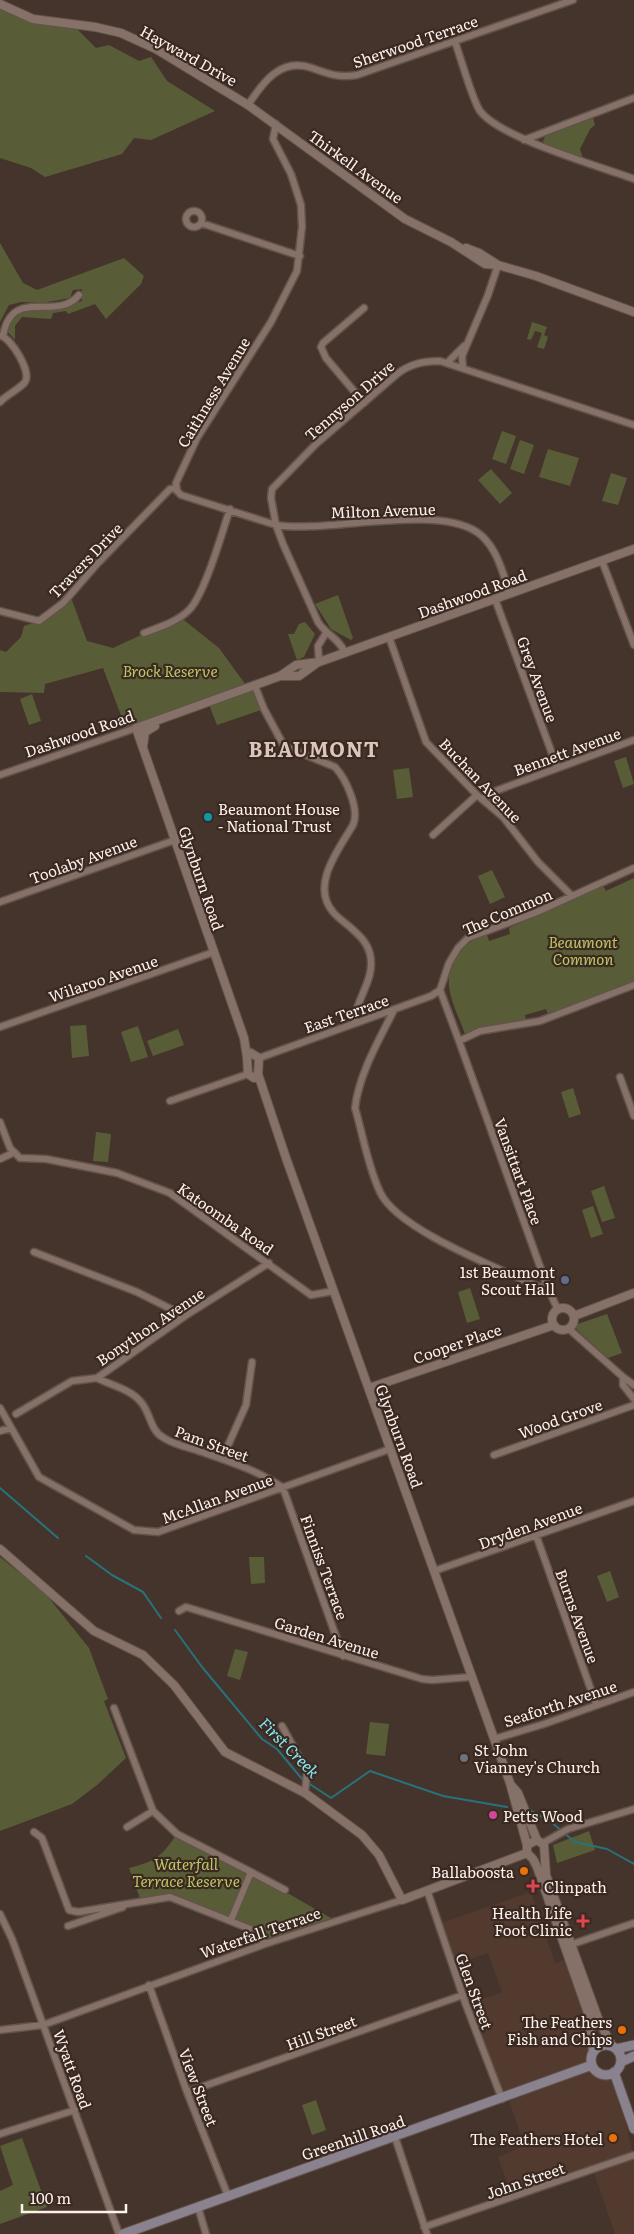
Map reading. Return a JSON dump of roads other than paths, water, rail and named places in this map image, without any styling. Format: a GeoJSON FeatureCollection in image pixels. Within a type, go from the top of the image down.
{"type":"FeatureCollection","features":[{"type":"Feature","properties":{"kind":"main road"},"geometry":{"type":"LineString","coordinates":[[634,2045],[599,2046],[593,2053],[592,2066],[603,2074],[614,2072],[621,2062],[634,2056]]}},
{"type":"Feature","properties":{"kind":"main road"},"geometry":{"type":"LineString","coordinates":[[614,2047],[621,2062]]}},
{"type":"Feature","properties":{"kind":"main road","name":"Greenhill Road"},"geometry":{"type":"LineString","coordinates":[[121,2234],[592,2066]]}},
{"type":"Feature","properties":{"kind":"main road"},"geometry":{"type":"LineString","coordinates":[[614,2072],[634,2129]]}},
{"type":"Feature","properties":{"kind":"street","name":"Sherwood Terrace"},"geometry":{"type":"LineString","coordinates":[[248,105],[263,81],[278,70],[295,66],[309,67],[333,76],[345,77],[455,42],[558,3],[573,0]]}},
{"type":"Feature","properties":{"kind":"street","name":"Hayward Drive"},"geometry":{"type":"LineString","coordinates":[[0,4],[33,19],[95,27],[120,33],[156,49],[248,105]]}},
{"type":"Feature","properties":{"kind":"street"},"geometry":{"type":"LineString","coordinates":[[455,42],[480,110],[493,123],[524,140],[634,179]]}},
{"type":"Feature","properties":{"kind":"street"},"geometry":{"type":"LineString","coordinates":[[524,140],[634,98]]}},
{"type":"Feature","properties":{"kind":"street","name":"Thirkell Avenue"},"geometry":{"type":"LineString","coordinates":[[248,105],[405,219],[451,242],[480,253],[498,265],[536,276],[634,312]]}},
{"type":"Feature","properties":{"kind":"street","name":"Caithness Avenue"},"geometry":{"type":"LineString","coordinates":[[176,488],[176,483],[197,438],[285,297],[297,271],[302,227],[300,205],[291,174],[273,139],[276,124]]}},
{"type":"Feature","properties":{"kind":"street"},"geometry":{"type":"LineString","coordinates":[[201,223],[300,256]]}},
{"type":"Feature","properties":{"kind":"street"},"geometry":{"type":"LineString","coordinates":[[463,368],[462,356],[488,295],[498,265]]}},
{"type":"Feature","properties":{"kind":"street"},"geometry":{"type":"LineString","coordinates":[[0,402],[25,382],[27,374],[10,341],[1,336],[10,315],[17,309],[61,304],[74,300],[78,295]]}},
{"type":"Feature","properties":{"kind":"street"},"geometry":{"type":"LineString","coordinates":[[364,308],[322,343],[321,347],[326,358],[364,403]]}},
{"type":"Feature","properties":{"kind":"street"},"geometry":{"type":"LineString","coordinates":[[447,363],[468,341]]}},
{"type":"Feature","properties":{"kind":"street","name":"Tennyson Drive"},"geometry":{"type":"LineString","coordinates":[[276,525],[271,498],[272,489],[316,444],[407,366],[429,361],[447,363],[634,425]]}},
{"type":"Feature","properties":{"kind":"street"},"geometry":{"type":"LineString","coordinates":[[176,488],[181,495],[276,525],[308,602],[326,633],[338,640],[344,653]]}},
{"type":"Feature","properties":{"kind":"street","name":"Travers Drive"},"geometry":{"type":"LineString","coordinates":[[0,611],[39,621],[63,603],[97,564],[170,489],[176,488]]}},
{"type":"Feature","properties":{"kind":"street"},"geometry":{"type":"LineString","coordinates":[[144,633],[174,622],[190,609],[206,577],[230,509]]}},
{"type":"Feature","properties":{"kind":"street","name":"Milton Avenue"},"geometry":{"type":"LineString","coordinates":[[276,525],[435,520],[458,524],[473,530],[490,544],[496,553],[510,594]]}},
{"type":"Feature","properties":{"kind":"street","name":"Dashwood Road"},"geometry":{"type":"LineString","coordinates":[[0,774],[255,686],[280,676],[296,665],[319,662],[634,549]]}},
{"type":"Feature","properties":{"kind":"street"},"geometry":{"type":"LineString","coordinates":[[602,561],[634,645]]}},
{"type":"Feature","properties":{"kind":"street","name":"Grey Avenue"},"geometry":{"type":"LineString","coordinates":[[495,599],[557,767]]}},
{"type":"Feature","properties":{"kind":"street"},"geometry":{"type":"LineString","coordinates":[[319,662],[318,646],[326,633]]}},
{"type":"Feature","properties":{"kind":"street","name":"Buchan Avenue"},"geometry":{"type":"LineString","coordinates":[[389,637],[426,742],[479,797],[502,817],[538,862],[572,896]]}},
{"type":"Feature","properties":{"kind":"street"},"geometry":{"type":"LineString","coordinates":[[255,686],[264,709],[284,746],[335,767],[340,773],[355,808],[356,818],[325,879],[324,895],[332,911],[367,945],[370,956],[367,986],[357,1009],[354,1023]]}},
{"type":"Feature","properties":{"kind":"street","name":"Dashwood Road"},"geometry":{"type":"LineString","coordinates":[[143,748],[147,729],[160,724],[166,717]]}},
{"type":"Feature","properties":{"kind":"street","name":"Glynburn Road"},"geometry":{"type":"LineString","coordinates":[[136,728],[244,1038],[247,1057],[253,1075],[265,1098],[510,1783],[529,1852],[599,2021],[614,2047]]}},
{"type":"Feature","properties":{"kind":"street","name":"Bennett Avenue"},"geometry":{"type":"LineString","coordinates":[[433,835],[479,797],[634,740]]}},
{"type":"Feature","properties":{"kind":"street","name":"Toolaby Avenue"},"geometry":{"type":"LineString","coordinates":[[0,902],[175,840]]}},
{"type":"Feature","properties":{"kind":"street","name":"The Common"},"geometry":{"type":"LineString","coordinates":[[440,990],[449,963],[458,948],[468,938],[537,912],[634,868]]}},
{"type":"Feature","properties":{"kind":"street","name":"Wilaroo Avenue"},"geometry":{"type":"LineString","coordinates":[[0,1027],[214,952]]}},
{"type":"Feature","properties":{"kind":"street"},"geometry":{"type":"LineString","coordinates":[[440,990],[459,1041],[480,1032],[540,1021],[634,985]]}},
{"type":"Feature","properties":{"kind":"street","name":"East Terrace"},"geometry":{"type":"LineString","coordinates":[[257,1056],[394,1010],[431,996],[440,990]]}},
{"type":"Feature","properties":{"kind":"street"},"geometry":{"type":"LineString","coordinates":[[394,1010],[370,1059],[356,1098],[355,1108],[380,1193],[395,1210],[422,1231],[539,1287],[547,1286]]}},
{"type":"Feature","properties":{"kind":"street","name":"Glynburn Road"},"geometry":{"type":"LineString","coordinates":[[244,1038],[257,1056]]}},
{"type":"Feature","properties":{"kind":"street","name":"Vansittart Place"},"geometry":{"type":"LineString","coordinates":[[459,1041],[547,1286],[558,1310]]}},
{"type":"Feature","properties":{"kind":"street"},"geometry":{"type":"LineString","coordinates":[[170,1100],[253,1075],[257,1056],[251,1053],[247,1057]]}},
{"type":"Feature","properties":{"kind":"street"},"geometry":{"type":"LineString","coordinates":[[620,1077],[634,1116]]}},
{"type":"Feature","properties":{"kind":"street"},"geometry":{"type":"LineString","coordinates":[[0,1122],[13,1153],[0,1159]]}},
{"type":"Feature","properties":{"kind":"street","name":"Katoomba Road"},"geometry":{"type":"LineString","coordinates":[[13,1153],[20,1158],[46,1159],[117,1173],[170,1193],[311,1295],[334,1291]]}},
{"type":"Feature","properties":{"kind":"street"},"geometry":{"type":"LineString","coordinates":[[34,1252],[137,1292],[185,1316]]}},
{"type":"Feature","properties":{"kind":"street","name":"Bonython Avenue"},"geometry":{"type":"LineString","coordinates":[[16,1414],[72,1381],[97,1378],[185,1316],[268,1263]]}},
{"type":"Feature","properties":{"kind":"street"},"geometry":{"type":"LineString","coordinates":[[574,1316],[634,1293]]}},
{"type":"Feature","properties":{"kind":"street"},"geometry":{"type":"LineString","coordinates":[[567,1309],[574,1316],[574,1323],[569,1329],[562,1330],[554,1324],[553,1316],[558,1310],[567,1309]]}},
{"type":"Feature","properties":{"kind":"street","name":"Cooper Place"},"geometry":{"type":"LineString","coordinates":[[368,1388],[554,1324]]}},
{"type":"Feature","properties":{"kind":"street"},"geometry":{"type":"LineString","coordinates":[[569,1329],[623,1377],[634,1384]]}},
{"type":"Feature","properties":{"kind":"street"},"geometry":{"type":"LineString","coordinates":[[222,1459],[246,1405],[252,1362]]}},
{"type":"Feature","properties":{"kind":"street"},"geometry":{"type":"LineString","coordinates":[[623,1377],[623,1385],[634,1399]]}},
{"type":"Feature","properties":{"kind":"street","name":"Pam Street"},"geometry":{"type":"LineString","coordinates":[[97,1378],[130,1392],[138,1399],[145,1406],[156,1433],[165,1439],[222,1459],[273,1480],[283,1488]]}},
{"type":"Feature","properties":{"kind":"street","name":"Wood Grove"},"geometry":{"type":"LineString","coordinates":[[494,1455],[634,1405]]}},
{"type":"Feature","properties":{"kind":"street","name":"McAllan Avenue"},"geometry":{"type":"LineString","coordinates":[[0,1408],[39,1477],[134,1530],[158,1532],[390,1449]]}},
{"type":"Feature","properties":{"kind":"street"},"geometry":{"type":"LineString","coordinates":[[0,1432],[11,1428]]}},
{"type":"Feature","properties":{"kind":"street","name":"Finniss Terrace"},"geometry":{"type":"LineString","coordinates":[[283,1488],[343,1656]]}},
{"type":"Feature","properties":{"kind":"street","name":"Dryden Avenue"},"geometry":{"type":"LineString","coordinates":[[434,1571],[634,1501]]}},
{"type":"Feature","properties":{"kind":"street","name":"Burns Avenue"},"geometry":{"type":"LineString","coordinates":[[536,1535],[596,1704]]}},
{"type":"Feature","properties":{"kind":"street"},"geometry":{"type":"LineString","coordinates":[[0,1549],[94,1631],[143,1655],[174,1684],[225,1752],[307,1786],[362,1836],[379,1855],[402,1900]]}},
{"type":"Feature","properties":{"kind":"street","name":"Garden Avenue"},"geometry":{"type":"LineString","coordinates":[[179,1612],[186,1607],[343,1656],[432,1680],[472,1677]]}},
{"type":"Feature","properties":{"kind":"street","name":"Seaforth Avenue"},"geometry":{"type":"LineString","coordinates":[[494,1739],[544,1724],[634,1692]]}},
{"type":"Feature","properties":{"kind":"street"},"geometry":{"type":"LineString","coordinates":[[114,1708],[153,1811],[177,1834],[285,1890]]}},
{"type":"Feature","properties":{"kind":"street"},"geometry":{"type":"LineString","coordinates":[[282,1726],[307,1772],[307,1786]]}},
{"type":"Feature","properties":{"kind":"street","name":"Glynburn Road"},"geometry":{"type":"LineString","coordinates":[[510,1783],[518,1793],[544,1854],[546,1875],[592,2026],[593,2053]]}},
{"type":"Feature","properties":{"kind":"street"},"geometry":{"type":"LineString","coordinates":[[544,1854],[540,1858],[529,1852],[540,1842],[568,1829],[634,1809]]}},
{"type":"Feature","properties":{"kind":"street"},"geometry":{"type":"LineString","coordinates":[[127,1827],[153,1811]]}},
{"type":"Feature","properties":{"kind":"street"},"geometry":{"type":"LineString","coordinates":[[34,1832],[42,1838],[69,1910],[78,1912],[170,1897],[258,1932],[265,1944]]}},
{"type":"Feature","properties":{"kind":"street","name":"Waterfall Terrace"},"geometry":{"type":"LineString","coordinates":[[0,2030],[43,2025],[265,1944],[402,1900],[529,1852]]}},
{"type":"Feature","properties":{"kind":"street"},"geometry":{"type":"LineString","coordinates":[[231,1920],[251,1872]]}},
{"type":"Feature","properties":{"kind":"street","name":"Glen Street"},"geometry":{"type":"LineString","coordinates":[[427,1890],[463,1995],[502,2099]]}},
{"type":"Feature","properties":{"kind":"street"},"geometry":{"type":"LineString","coordinates":[[68,1926],[140,1901]]}},
{"type":"Feature","properties":{"kind":"street","name":"Wyatt Road"},"geometry":{"type":"LineString","coordinates":[[0,1914],[12,1939],[121,2234]]}},
{"type":"Feature","properties":{"kind":"street"},"geometry":{"type":"LineString","coordinates":[[568,1946],[634,1923]]}},
{"type":"Feature","properties":{"kind":"street","name":"View Street"},"geometry":{"type":"LineString","coordinates":[[149,1985],[187,2092],[228,2196]]}},
{"type":"Feature","properties":{"kind":"street","name":"Hill Street"},"geometry":{"type":"LineString","coordinates":[[187,2092],[463,1995]]}},
{"type":"Feature","properties":{"kind":"street"},"geometry":{"type":"LineString","coordinates":[[0,2134],[75,2110]]}},
{"type":"Feature","properties":{"kind":"street"},"geometry":{"type":"LineString","coordinates":[[395,2137],[426,2230]]}},
{"type":"Feature","properties":{"kind":"street","name":"John Street"},"geometry":{"type":"LineString","coordinates":[[426,2230],[634,2156]]}},
{"type":"Feature","properties":{"kind":"street"},"geometry":{"type":"LineString","coordinates":[[198,2207],[206,2234]]}},
{"type":"Feature","properties":{"kind":"waterway","name":"First Creek"},"geometry":{"type":"LineString","coordinates":[[0,1488],[58,1538]]}},
{"type":"Feature","properties":{"kind":"waterway","name":"First Creek"},"geometry":{"type":"LineString","coordinates":[[86,1556],[112,1575],[143,1592],[161,1618]]}},
{"type":"Feature","properties":{"kind":"waterway","name":"First Creek"},"geometry":{"type":"LineString","coordinates":[[175,1630],[202,1667],[262,1739],[277,1749],[302,1779],[331,1798],[370,1771],[443,1796],[507,1807]]}},
{"type":"Feature","properties":{"kind":"waterway","name":"First Creek"},"geometry":{"type":"LineString","coordinates":[[531,1811],[551,1822],[575,1842],[607,1849],[634,1864]]}},
{"type":"Feature","properties":{"kind":"place","name":"Beaumont House - National Trust"},"geometry":{"type":"Point","coordinates":[208,817]}},
{"type":"Feature","properties":{"kind":"place","name":"1st Beaumont Scout Hall"},"geometry":{"type":"Point","coordinates":[565,1280]}},
{"type":"Feature","properties":{"kind":"place","name":"St John Vianney's Church"},"geometry":{"type":"Point","coordinates":[464,1758]}},
{"type":"Feature","properties":{"kind":"place","name":"Petts Wood"},"geometry":{"type":"Point","coordinates":[493,1815]}},
{"type":"Feature","properties":{"kind":"place","name":"Ballaboosta"},"geometry":{"type":"Point","coordinates":[524,1871]}},
{"type":"Feature","properties":{"kind":"place","name":"Clinpath"},"geometry":{"type":"Point","coordinates":[533,1886]}},
{"type":"Feature","properties":{"kind":"place","name":"Health Life Foot Clinic"},"geometry":{"type":"Point","coordinates":[583,1921]}},
{"type":"Feature","properties":{"kind":"place","name":"The Feathers Fish and Chips"},"geometry":{"type":"Point","coordinates":[622,2030]}},
{"type":"Feature","properties":{"kind":"place","name":"The Feathers Hotel"},"geometry":{"type":"Point","coordinates":[613,2138]}},
{"type":"Feature","properties":{"kind":"district","name":"BEAUMONT"},"geometry":{"type":"Point","coordinates":[314,748]}},
{"type":"Feature","properties":{"kind":"park label","name":"Brock Reserve"},"geometry":{"type":"Point","coordinates":[170,670]}},
{"type":"Feature","properties":{"kind":"park label","name":"Beaumont Common"},"geometry":{"type":"Point","coordinates":[583,950]}},
{"type":"Feature","properties":{"kind":"park label","name":"Waterfall Terrace Reserve"},"geometry":{"type":"Point","coordinates":[186,1872]}}]}
